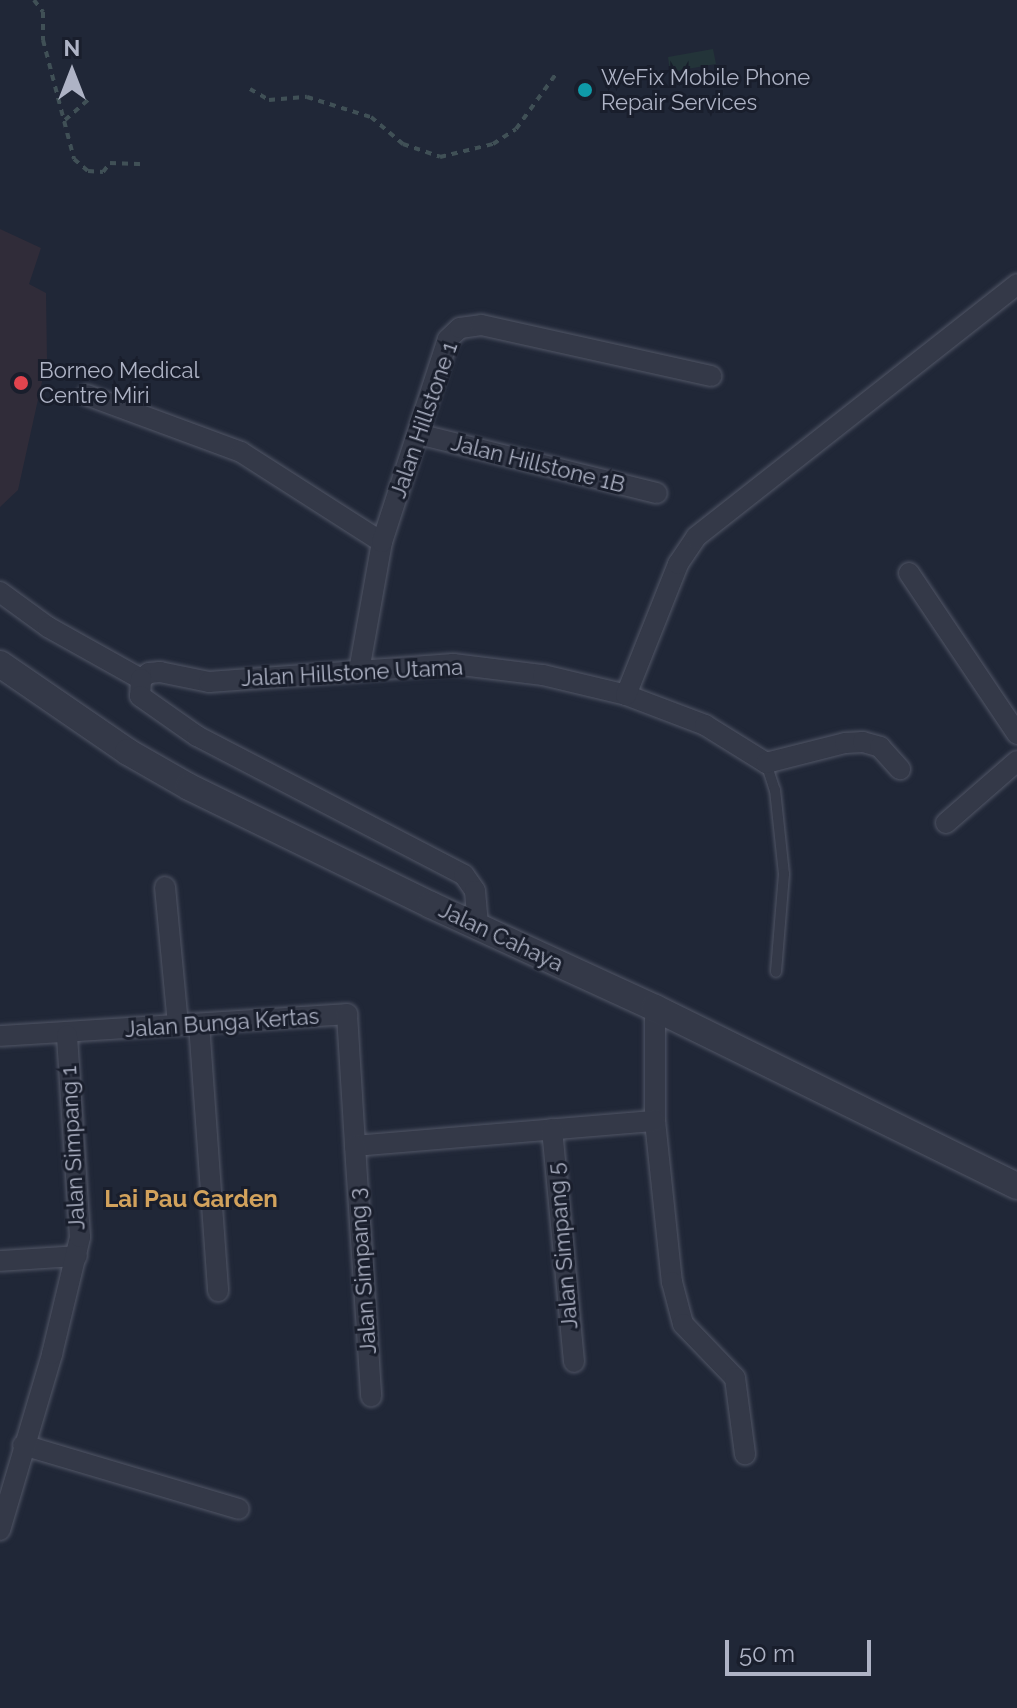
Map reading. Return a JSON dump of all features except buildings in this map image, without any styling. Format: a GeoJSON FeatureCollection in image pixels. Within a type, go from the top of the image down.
{"type":"FeatureCollection","features":[{"type":"Feature","properties":{"kind":"street"},"geometry":{"type":"LineString","coordinates":[[626,695],[678,564],[696,537],[1017,284]]}},
{"type":"Feature","properties":{"kind":"street","name":"Jalan Hillstone 1"},"geometry":{"type":"LineString","coordinates":[[359,671],[382,542],[448,339],[460,328],[481,325],[711,376]]}},
{"type":"Feature","properties":{"kind":"street"},"geometry":{"type":"LineString","coordinates":[[87,395],[241,452],[382,542]]}},
{"type":"Feature","properties":{"kind":"street","name":"Jalan Hillstone 1B"},"geometry":{"type":"LineString","coordinates":[[418,434],[657,493]]}},
{"type":"Feature","properties":{"kind":"street"},"geometry":{"type":"LineString","coordinates":[[909,573],[1017,734]]}},
{"type":"Feature","properties":{"kind":"street"},"geometry":{"type":"LineString","coordinates":[[0,592],[48,627],[141,679],[140,696],[197,736],[464,875],[477,899],[478,927]]}},
{"type":"Feature","properties":{"kind":"street","name":"Jalan Cahaya"},"geometry":{"type":"LineString","coordinates":[[0,664],[128,752],[189,787],[478,927],[655,1008],[1017,1186]]}},
{"type":"Feature","properties":{"kind":"street","name":"Jalan Hillstone Utama"},"geometry":{"type":"LineString","coordinates":[[141,679],[160,672],[209,682],[453,664],[543,675],[626,695],[705,725],[766,763]]}},
{"type":"Feature","properties":{"kind":"street"},"geometry":{"type":"LineString","coordinates":[[766,763],[845,743],[863,742],[880,747],[900,769]]}},
{"type":"Feature","properties":{"kind":"street"},"geometry":{"type":"LineString","coordinates":[[946,823],[1017,761]]}},
{"type":"Feature","properties":{"kind":"street"},"geometry":{"type":"LineString","coordinates":[[165,887],[189,1024],[218,1291]]}},
{"type":"Feature","properties":{"kind":"street"},"geometry":{"type":"LineString","coordinates":[[655,1008],[655,1121],[676,1298],[683,1324],[735,1378],[745,1454]]}},
{"type":"Feature","properties":{"kind":"street","name":"Jalan Bunga Kertas"},"geometry":{"type":"LineString","coordinates":[[0,1036],[67,1035],[347,1014],[355,1146]]}},
{"type":"Feature","properties":{"kind":"street","name":"Jalan Simpang 1"},"geometry":{"type":"LineString","coordinates":[[0,1530],[52,1354],[80,1237],[67,1035]]}},
{"type":"Feature","properties":{"kind":"street"},"geometry":{"type":"LineString","coordinates":[[355,1146],[655,1121]]}},
{"type":"Feature","properties":{"kind":"street","name":"Jalan Simpang 5"},"geometry":{"type":"LineString","coordinates":[[552,1129],[574,1362]]}},
{"type":"Feature","properties":{"kind":"street","name":"Jalan Simpang 3"},"geometry":{"type":"LineString","coordinates":[[355,1146],[371,1396]]}},
{"type":"Feature","properties":{"kind":"street"},"geometry":{"type":"LineString","coordinates":[[0,1261],[77,1256]]}},
{"type":"Feature","properties":{"kind":"street"},"geometry":{"type":"LineString","coordinates":[[23,1445],[239,1509]]}},
{"type":"Feature","properties":{"kind":"lane"},"geometry":{"type":"LineString","coordinates":[[766,763],[775,790],[784,874],[776,972]]}},
{"type":"Feature","properties":{"kind":"path"},"geometry":{"type":"LineString","coordinates":[[34,0],[43,12],[43,40],[74,159],[88,171],[103,172],[110,163],[145,164]]}},
{"type":"Feature","properties":{"kind":"path"},"geometry":{"type":"LineString","coordinates":[[250,89],[269,100],[307,97],[371,117],[403,144],[440,157],[493,144],[516,129],[556,74]]}},
{"type":"Feature","properties":{"kind":"path"},"geometry":{"type":"LineString","coordinates":[[65,120],[90,98]]}},
{"type":"Feature","properties":{"kind":"shaded area"},"geometry":{"type":"Polygon","coordinates":[[[713,49],[716,64],[670,72],[668,57],[713,49]]]}},
{"type":"Feature","properties":{"kind":"shaded area","name":"Borneo Medical Centre Miri"},"geometry":{"type":"Polygon","coordinates":[[[0,229],[41,248],[29,284],[46,293],[47,359],[18,490],[0,507],[0,229]]]}},
{"type":"Feature","properties":{"kind":"place","name":"WeFix Mobile Phone Repair Services"},"geometry":{"type":"Point","coordinates":[585,90]}},
{"type":"Feature","properties":{"kind":"place","name":"Borneo Medical Centre Miri"},"geometry":{"type":"Point","coordinates":[21,383]}},
{"type":"Feature","properties":{"kind":"district","name":"Lai Pau Garden"},"geometry":{"type":"Point","coordinates":[191,1199]}}]}
